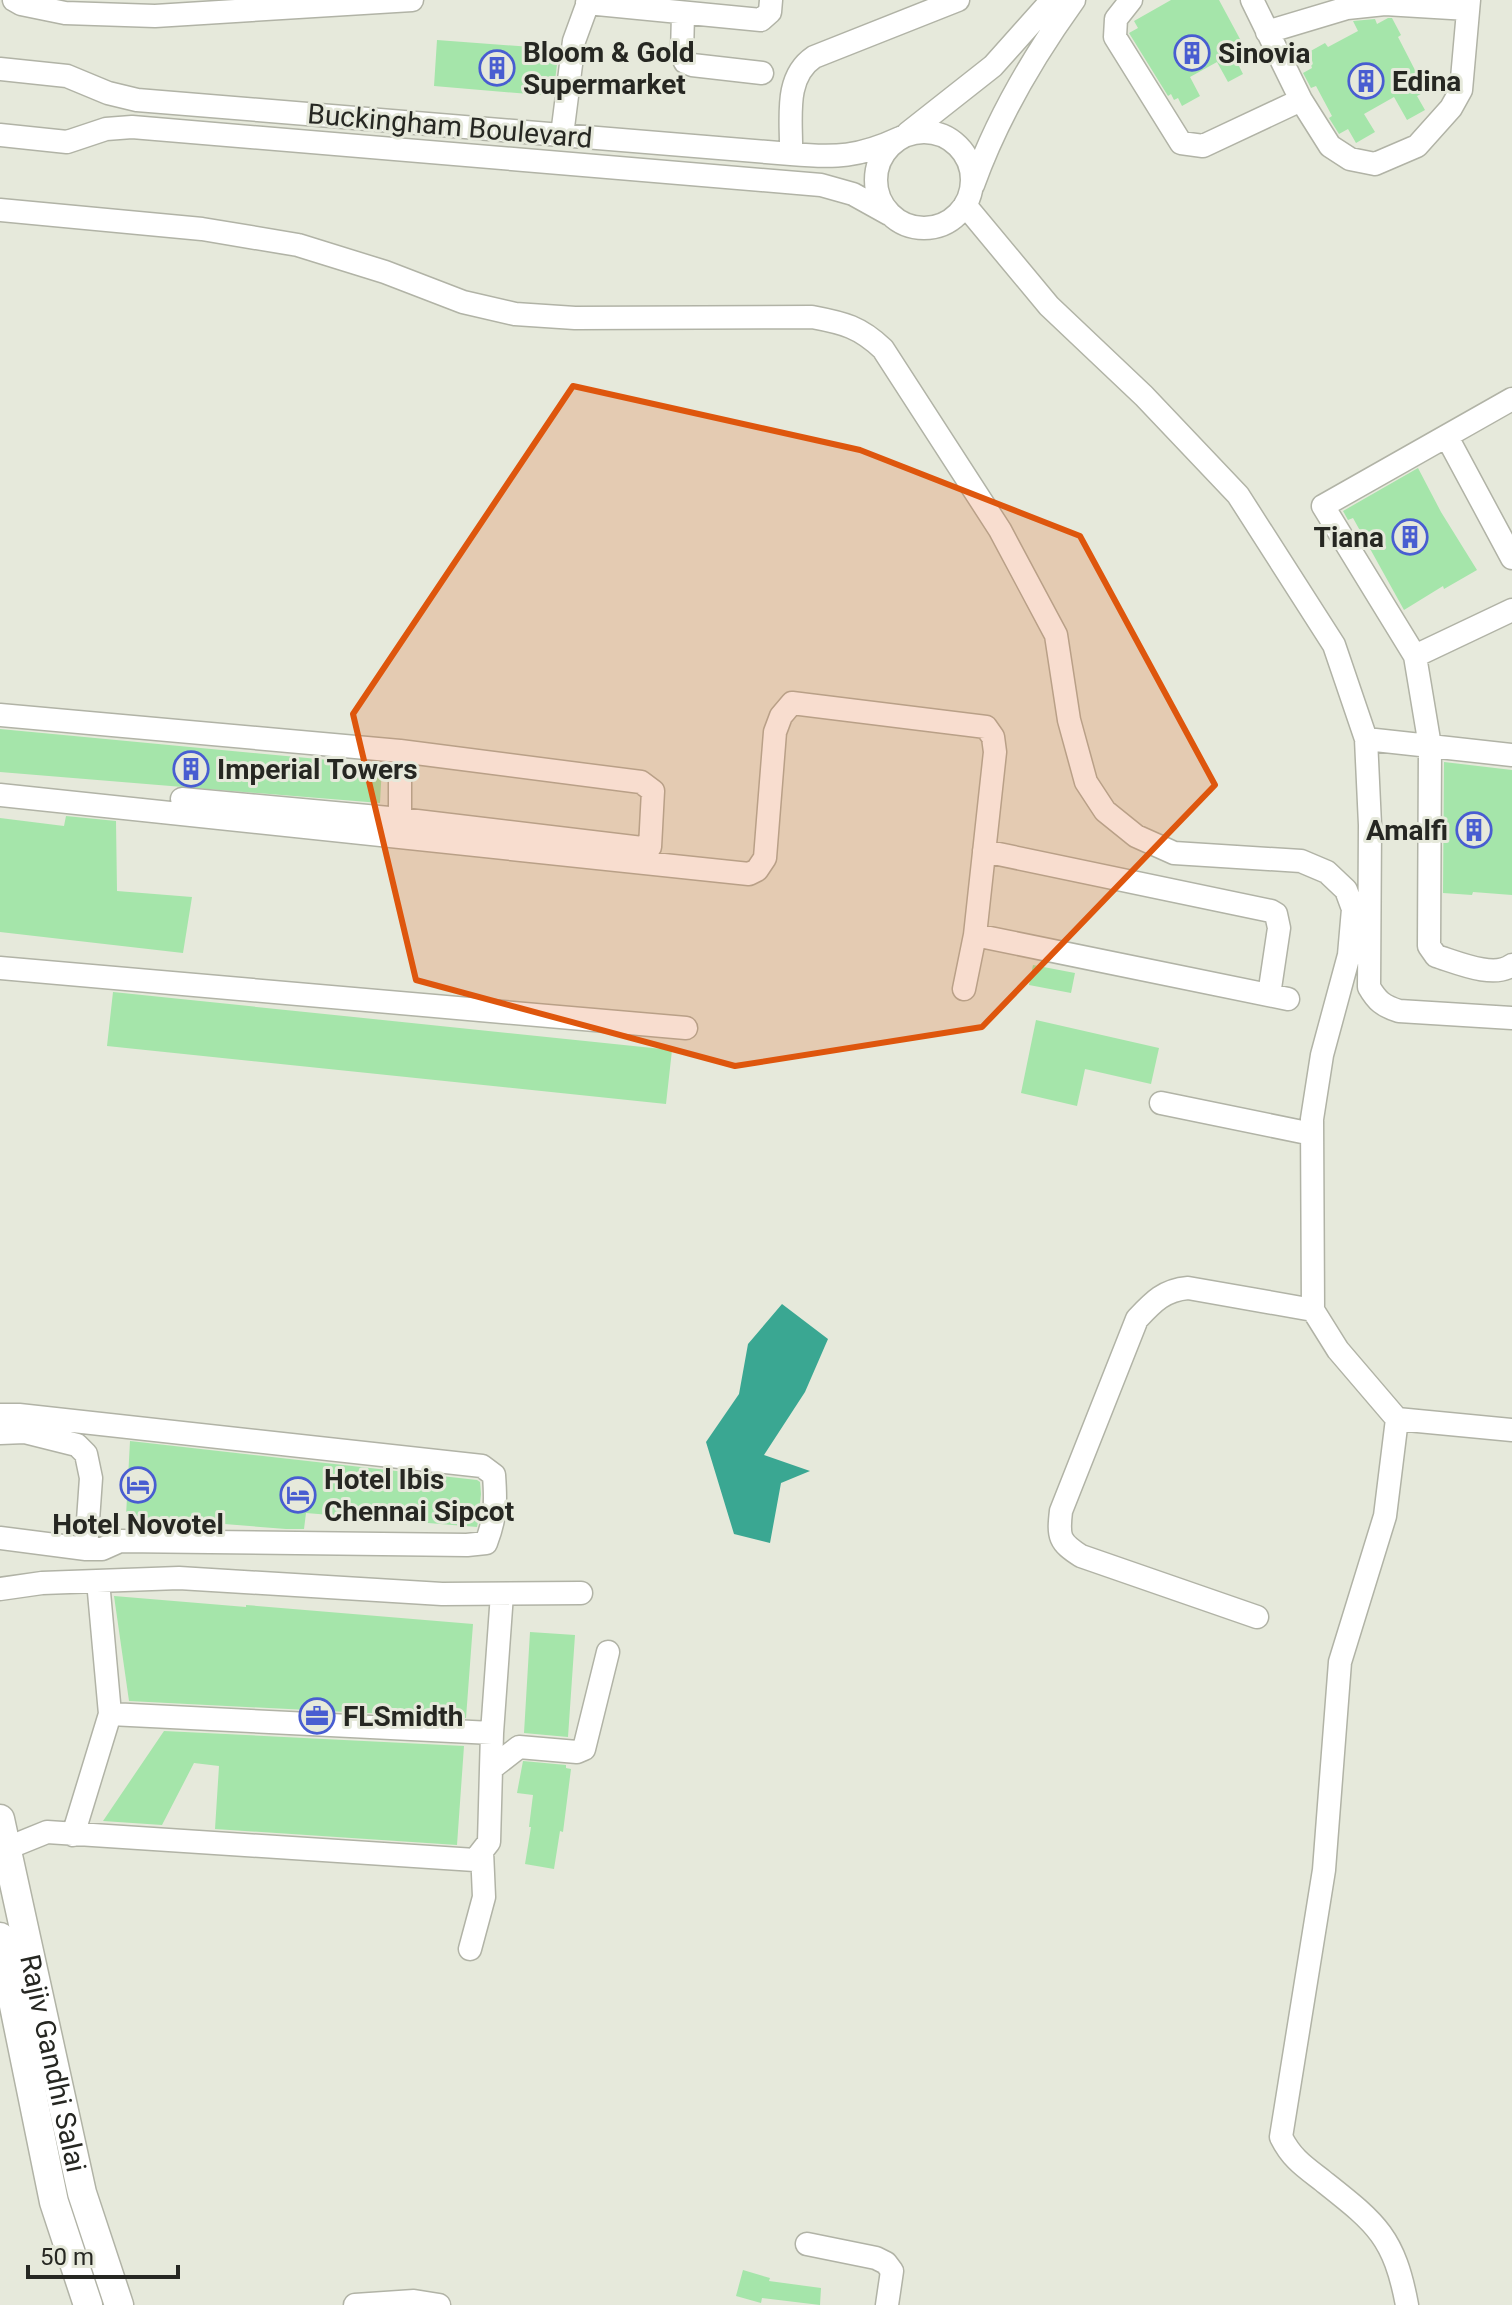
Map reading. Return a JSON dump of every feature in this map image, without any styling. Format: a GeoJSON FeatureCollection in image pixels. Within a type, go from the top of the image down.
{"type":"FeatureCollection","features":[{"type":"Feature","properties":{"kind":"main road","name":"Rajiv Gandhi Salai"},"geometry":{"type":"LineString","coordinates":[[0,1819],[2,1850],[82,2193],[119,2305]]}},
{"type":"Feature","properties":{"kind":"main road","name":"Rajiv Gandhi Salai"},"geometry":{"type":"LineString","coordinates":[[0,1937],[54,2202],[88,2305]]}},
{"type":"Feature","properties":{"kind":"street"},"geometry":{"type":"LineString","coordinates":[[14,0],[65,13],[155,16],[412,0]]}},
{"type":"Feature","properties":{"kind":"street"},"geometry":{"type":"LineString","coordinates":[[562,135],[574,41],[588,1],[761,20],[770,12],[771,0]]}},
{"type":"Feature","properties":{"kind":"street"},"geometry":{"type":"LineString","coordinates":[[791,154],[794,80],[803,64],[958,0]]}},
{"type":"Feature","properties":{"kind":"street","name":"Buckingham Boulevard"},"geometry":{"type":"LineString","coordinates":[[889,214],[876,193],[876,170],[887,148],[993,66],[1052,0]]}},
{"type":"Feature","properties":{"kind":"street"},"geometry":{"type":"LineString","coordinates":[[1074,0],[1012,97],[994,132],[968,199],[1049,306],[1144,396],[1238,495],[1334,645],[1366,739],[1370,825],[1369,987],[1384,1006],[1399,1011],[1512,1018]]}},
{"type":"Feature","properties":{"kind":"street"},"geometry":{"type":"LineString","coordinates":[[1131,0],[1116,19],[1115,37],[1181,143],[1203,146],[1301,100]]}},
{"type":"Feature","properties":{"kind":"street"},"geometry":{"type":"LineString","coordinates":[[1252,0],[1267,32],[1301,100],[1330,146],[1350,159],[1375,164],[1417,146],[1451,108],[1461,90],[1468,5],[1385,4],[1347,8],[1267,32]]}},
{"type":"Feature","properties":{"kind":"street"},"geometry":{"type":"LineString","coordinates":[[683,13],[682,55],[685,62],[762,73]]}},
{"type":"Feature","properties":{"kind":"street","name":"Buckingham Boulevard"},"geometry":{"type":"LineString","coordinates":[[0,69],[67,76],[123,97],[791,154],[853,156],[877,150],[902,137],[927,132],[953,142],[963,151],[969,163],[968,199],[949,221],[926,229],[903,223],[853,194],[821,185],[120,127],[67,142],[0,135]]}},
{"type":"Feature","properties":{"kind":"street"},"geometry":{"type":"LineString","coordinates":[[120,127],[123,97]]}},
{"type":"Feature","properties":{"kind":"street"},"geometry":{"type":"LineString","coordinates":[[447,154],[450,126]]}},
{"type":"Feature","properties":{"kind":"street"},"geometry":{"type":"LineString","coordinates":[[0,210],[202,229],[298,245],[385,272],[463,302],[515,314],[575,318],[812,317],[843,323],[866,333],[883,349],[1000,530],[1056,635],[1069,720],[1086,782],[1105,811],[1136,836],[1174,853],[1301,861],[1327,872],[1346,890],[1353,909],[1349,955],[1322,1055],[1312,1134],[1313,1310],[1338,1350],[1397,1419],[1512,1430]]}},
{"type":"Feature","properties":{"kind":"street"},"geometry":{"type":"LineString","coordinates":[[1512,399],[1323,506],[1415,656],[1430,746],[1429,948],[1436,956],[1493,971],[1512,965]]}},
{"type":"Feature","properties":{"kind":"street"},"geometry":{"type":"LineString","coordinates":[[1447,437],[1512,558]]}},
{"type":"Feature","properties":{"kind":"street"},"geometry":{"type":"LineString","coordinates":[[1415,656],[1512,610]]}},
{"type":"Feature","properties":{"kind":"street"},"geometry":{"type":"LineString","coordinates":[[0,795],[749,874],[757,870],[765,858],[775,732],[781,716],[792,703],[986,727],[993,737],[995,752],[975,935],[964,989]]}},
{"type":"Feature","properties":{"kind":"street"},"geometry":{"type":"LineString","coordinates":[[0,715],[400,751],[641,782],[653,791],[650,847],[400,819],[0,783]]}},
{"type":"Feature","properties":{"kind":"street"},"geometry":{"type":"LineString","coordinates":[[1366,739],[1512,755]]}},
{"type":"Feature","properties":{"kind":"street"},"geometry":{"type":"LineString","coordinates":[[400,751],[400,819]]}},
{"type":"Feature","properties":{"kind":"street"},"geometry":{"type":"LineString","coordinates":[[975,935],[1279,997],[1279,928],[1276,914],[1271,911],[984,851]]}},
{"type":"Feature","properties":{"kind":"street"},"geometry":{"type":"LineString","coordinates":[[0,968],[686,1028]]}},
{"type":"Feature","properties":{"kind":"street"},"geometry":{"type":"LineString","coordinates":[[1161,1103],[1312,1134]]}},
{"type":"Feature","properties":{"kind":"street"},"geometry":{"type":"LineString","coordinates":[[1257,1617],[1081,1556],[1064,1545],[1059,1530],[1061,1511],[1137,1319],[1156,1299],[1171,1289],[1188,1288],[1313,1310]]}},
{"type":"Feature","properties":{"kind":"street"},"geometry":{"type":"LineString","coordinates":[[0,1415],[482,1466],[494,1475],[495,1519],[486,1543],[467,1545],[120,1541],[102,1549],[86,1549],[0,1538]]}},
{"type":"Feature","properties":{"kind":"street"},"geometry":{"type":"LineString","coordinates":[[1397,1419],[1385,1516],[1340,1662],[1324,1870],[1281,2137],[1291,2156],[1366,2215],[1387,2241],[1403,2280],[1407,2305]]}},
{"type":"Feature","properties":{"kind":"street"},"geometry":{"type":"LineString","coordinates":[[0,1433],[25,1432],[77,1445],[86,1454],[91,1478],[86,1549]]}},
{"type":"Feature","properties":{"kind":"street"},"geometry":{"type":"LineString","coordinates":[[0,1589],[179,1578],[442,1594],[581,1593]]}},
{"type":"Feature","properties":{"kind":"street"},"geometry":{"type":"LineString","coordinates":[[73,1835],[110,1714],[98,1581]]}},
{"type":"Feature","properties":{"kind":"street"},"geometry":{"type":"LineString","coordinates":[[2,1850],[47,1832],[475,1860],[489,1842],[492,1733],[502,1594]]}},
{"type":"Feature","properties":{"kind":"street"},"geometry":{"type":"LineString","coordinates":[[492,1768],[519,1747],[577,1752],[584,1749],[608,1652]]}},
{"type":"Feature","properties":{"kind":"street"},"geometry":{"type":"LineString","coordinates":[[110,1714],[492,1733]]}},
{"type":"Feature","properties":{"kind":"street"},"geometry":{"type":"LineString","coordinates":[[470,1949],[484,1897],[482,1851]]}},
{"type":"Feature","properties":{"kind":"street"},"geometry":{"type":"LineString","coordinates":[[807,2244],[876,2258],[886,2263],[892,2271],[887,2305]]}},
{"type":"Feature","properties":{"kind":"street"},"geometry":{"type":"LineString","coordinates":[[355,2305],[414,2301],[439,2305]]}},
{"type":"Feature","properties":{"kind":"highlighted area"},"geometry":{"type":"Polygon","coordinates":[[[573,386],[860,450],[1080,536],[1215,785],[982,1027],[735,1066],[416,980],[353,714],[573,386]]]}},
{"type":"Feature","properties":{"kind":"water"},"geometry":{"type":"Polygon","coordinates":[[[782,1304],[828,1339],[805,1392],[764,1455],[810,1471],[781,1483],[770,1543],[734,1534],[706,1442],[739,1394],[748,1344],[782,1304]]]}},
{"type":"Feature","properties":{"kind":"building","name":"Sinovia"},"geometry":{"type":"Polygon","coordinates":[[[1171,0],[1219,0],[1247,52],[1244,54],[1246,59],[1238,64],[1243,74],[1228,82],[1217,62],[1190,77],[1200,96],[1182,106],[1178,98],[1174,100],[1171,94],[1168,96],[1129,33],[1138,28],[1134,21],[1171,0]]]}},
{"type":"Feature","properties":{"kind":"building","name":"Edina"},"geometry":{"type":"Polygon","coordinates":[[[1392,18],[1401,35],[1398,37],[1416,72],[1423,68],[1434,87],[1417,96],[1425,110],[1407,120],[1394,97],[1364,114],[1375,132],[1356,143],[1348,129],[1339,134],[1316,86],[1311,88],[1303,73],[1312,68],[1307,53],[1325,43],[1328,47],[1358,31],[1353,21],[1375,19],[1377,24],[1392,18]]]}},
{"type":"Feature","properties":{"kind":"building","name":"Bloom & Gold Supermarket"},"geometry":{"type":"Polygon","coordinates":[[[437,40],[559,49],[553,96],[434,86],[437,40]]]}},
{"type":"Feature","properties":{"kind":"building","name":"Tiana"},"geometry":{"type":"Polygon","coordinates":[[[1418,468],[1477,570],[1404,610],[1353,518],[1348,520],[1343,511],[1418,468]]]}},
{"type":"Feature","properties":{"kind":"building","name":"Imperial Towers"},"geometry":{"type":"Polygon","coordinates":[[[0,729],[382,765],[380,803],[0,772],[0,729]]]}},
{"type":"Feature","properties":{"kind":"building","name":"Amalfi"},"geometry":{"type":"Polygon","coordinates":[[[1444,762],[1512,770],[1512,895],[1443,893],[1444,762]]]}},
{"type":"Feature","properties":{"kind":"building"},"geometry":{"type":"Polygon","coordinates":[[[66,816],[116,821],[117,891],[192,897],[183,953],[0,932],[0,818],[64,826],[66,816]]]}},
{"type":"Feature","properties":{"kind":"building"},"geometry":{"type":"Polygon","coordinates":[[[1033,965],[1075,973],[1071,993],[1029,985],[1033,965]]]}},
{"type":"Feature","properties":{"kind":"building"},"geometry":{"type":"Polygon","coordinates":[[[113,992],[672,1050],[666,1104],[107,1046],[113,992]]]}},
{"type":"Feature","properties":{"kind":"building"},"geometry":{"type":"Polygon","coordinates":[[[1036,1020],[1159,1048],[1151,1084],[1085,1069],[1077,1106],[1021,1093],[1036,1020]]]}},
{"type":"Feature","properties":{"kind":"building"},"geometry":{"type":"Polygon","coordinates":[[[130,1441],[477,1480],[481,1494],[477,1527],[306,1513],[304,1529],[126,1516],[130,1441]]]}},
{"type":"Feature","properties":{"kind":"building"},"geometry":{"type":"Polygon","coordinates":[[[114,1596],[473,1624],[466,1718],[129,1701],[114,1596]]]}},
{"type":"Feature","properties":{"kind":"building"},"geometry":{"type":"Polygon","coordinates":[[[530,1632],[575,1635],[568,1737],[524,1733],[530,1632]]]}},
{"type":"Feature","properties":{"kind":"building"},"geometry":{"type":"Polygon","coordinates":[[[164,1731],[464,1746],[457,1845],[215,1829],[219,1766],[194,1763],[162,1825],[103,1821],[164,1731]]]}},
{"type":"Feature","properties":{"kind":"building"},"geometry":{"type":"Polygon","coordinates":[[[523,1761],[566,1765],[571,1769],[563,1832],[560,1831],[554,1869],[525,1864],[533,1795],[517,1793],[523,1761]]]}},
{"type":"Feature","properties":{"kind":"building"},"geometry":{"type":"Polygon","coordinates":[[[743,2270],[770,2278],[769,2281],[821,2288],[820,2305],[762,2298],[761,2303],[736,2296],[743,2270]]]}},
{"type":"Feature","properties":{"kind":"place","name":"Sinovia"},"geometry":{"type":"Point","coordinates":[1192,53]}},
{"type":"Feature","properties":{"kind":"place","name":"Bloom & Gold Supermarket"},"geometry":{"type":"Point","coordinates":[497,68]}},
{"type":"Feature","properties":{"kind":"place","name":"Edina"},"geometry":{"type":"Point","coordinates":[1366,81]}},
{"type":"Feature","properties":{"kind":"place","name":"Tiana"},"geometry":{"type":"Point","coordinates":[1410,537]}},
{"type":"Feature","properties":{"kind":"place","name":"Imperial Towers"},"geometry":{"type":"Point","coordinates":[191,769]}},
{"type":"Feature","properties":{"kind":"place","name":"Amalfi"},"geometry":{"type":"Point","coordinates":[1474,830]}},
{"type":"Feature","properties":{"kind":"place","name":"Hotel Novotel"},"geometry":{"type":"Point","coordinates":[138,1485]}},
{"type":"Feature","properties":{"kind":"place","name":"Hotel Ibis Chennai Sipcot"},"geometry":{"type":"Point","coordinates":[298,1495]}},
{"type":"Feature","properties":{"kind":"place","name":"FLSmidth"},"geometry":{"type":"Point","coordinates":[317,1716]}}]}
